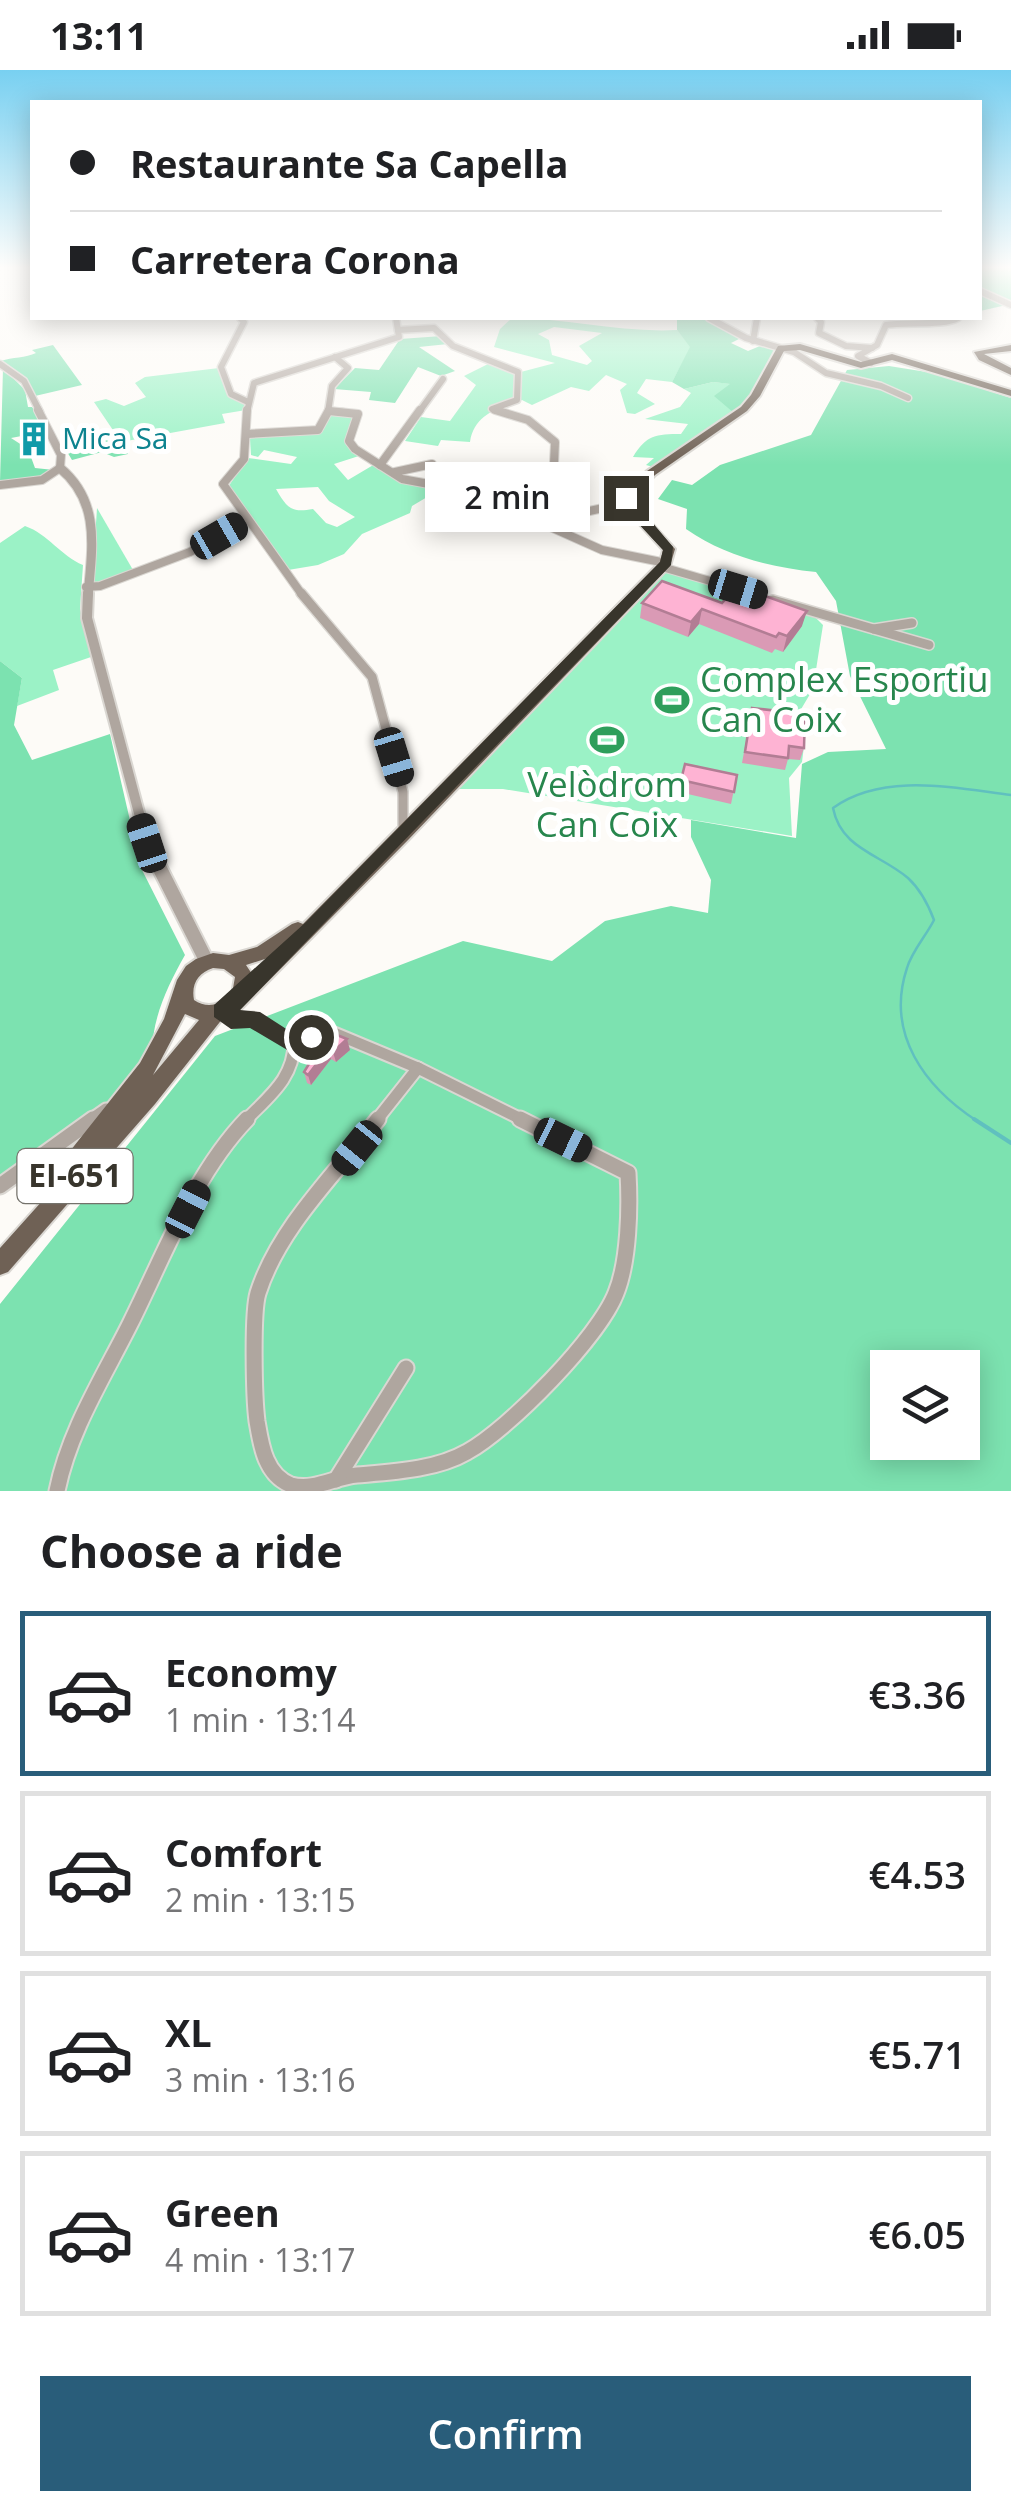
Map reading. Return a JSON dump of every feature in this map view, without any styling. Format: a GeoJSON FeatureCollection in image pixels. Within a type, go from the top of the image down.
{"type":"FeatureCollection","features":[{"type":"Feature","properties":{"kind":"main road"},"geometry":{"type":"LineString","coordinates":[[664,565],[669,550],[626,503],[629,494],[651,473],[744,409],[779,350],[794,346],[854,364],[897,358],[1011,394]]}},
{"type":"Feature","properties":{"kind":"main road"},"geometry":{"type":"LineString","coordinates":[[1011,348],[978,352],[982,358],[1011,372]]}},
{"type":"Feature","properties":{"kind":"main road","name":"EI-651"},"geometry":{"type":"LineString","coordinates":[[2,1262],[172,1029],[187,977],[207,962],[231,962],[262,953],[292,934],[664,565]]}},
{"type":"Feature","properties":{"kind":"main road","name":"EI-651"},"geometry":{"type":"LineString","coordinates":[[2,1262],[219,1012],[241,995],[415,814]]}},
{"type":"Feature","properties":{"kind":"main road"},"geometry":{"type":"LineString","coordinates":[[231,962],[244,975],[241,995]]}},
{"type":"Feature","properties":{"kind":"main road"},"geometry":{"type":"LineString","coordinates":[[182,993],[186,1004],[196,1012],[219,1012]]}},
{"type":"Feature","properties":{"kind":"street"},"geometry":{"type":"LineString","coordinates":[[239,332],[222,367],[231,394],[248,402]]}},
{"type":"Feature","properties":{"kind":"street"},"geometry":{"type":"LineString","coordinates":[[398,332],[399,337],[266,376],[254,383],[248,402],[244,458],[223,484],[294,584],[372,677],[404,792],[415,814]]}},
{"type":"Feature","properties":{"kind":"street"},"geometry":{"type":"LineString","coordinates":[[438,332],[452,346],[518,372],[518,400],[492,409],[528,420],[554,442],[553,486],[561,508],[585,512],[626,503]]}},
{"type":"Feature","properties":{"kind":"street"},"geometry":{"type":"LineString","coordinates":[[737,332],[794,352],[828,374],[882,386],[908,398]]}},
{"type":"Feature","properties":{"kind":"street"},"geometry":{"type":"LineString","coordinates":[[753,341],[754,332]]}},
{"type":"Feature","properties":{"kind":"street"},"geometry":{"type":"LineString","coordinates":[[819,332],[826,338],[874,348]]}},
{"type":"Feature","properties":{"kind":"street"},"geometry":{"type":"LineString","coordinates":[[871,363],[858,358],[874,348],[885,332]]}},
{"type":"Feature","properties":{"kind":"street"},"geometry":{"type":"LineString","coordinates":[[247,434],[318,430],[329,411],[332,386],[348,368],[335,357]]}},
{"type":"Feature","properties":{"kind":"street"},"geometry":{"type":"LineString","coordinates":[[0,364],[24,382],[58,445],[60,468],[75,481],[93,516],[86,588],[88,618],[141,825],[207,962]]}},
{"type":"Feature","properties":{"kind":"street"},"geometry":{"type":"LineString","coordinates":[[380,465],[444,379]]}},
{"type":"Feature","properties":{"kind":"street"},"geometry":{"type":"LineString","coordinates":[[329,411],[358,414],[349,441],[355,450],[402,479],[472,492],[602,550],[753,594]]}},
{"type":"Feature","properties":{"kind":"street"},"geometry":{"type":"LineString","coordinates":[[394,472],[432,464]]}},
{"type":"Feature","properties":{"kind":"street"},"geometry":{"type":"LineString","coordinates":[[0,485],[42,480],[60,468]]}},
{"type":"Feature","properties":{"kind":"street"},"geometry":{"type":"LineString","coordinates":[[86,588],[190,552],[247,519]]}},
{"type":"Feature","properties":{"kind":"street"},"geometry":{"type":"LineString","coordinates":[[768,598],[929,645]]}},
{"type":"Feature","properties":{"kind":"street"},"geometry":{"type":"LineString","coordinates":[[868,630],[912,623]]}},
{"type":"Feature","properties":{"kind":"street"},"geometry":{"type":"LineString","coordinates":[[404,792],[415,814]]}},
{"type":"Feature","properties":{"kind":"street"},"geometry":{"type":"LineString","coordinates":[[219,1012],[231,1020],[253,1018],[289,1042],[311,1037],[322,1028],[418,1068],[628,1173],[630,1211],[617,1292],[594,1330],[506,1425],[465,1454],[319,1488],[291,1485],[273,1471],[262,1451],[256,1412],[257,1295],[285,1238],[418,1068]]}},
{"type":"Feature","properties":{"kind":"street"},"geometry":{"type":"LineString","coordinates":[[57,1491],[73,1435],[203,1178],[239,1127],[280,1084],[295,1058],[294,1041]]}},
{"type":"Feature","properties":{"kind":"street"},"geometry":{"type":"LineString","coordinates":[[0,1186],[127,1093]]}},
{"type":"Feature","properties":{"kind":"street"},"geometry":{"type":"LineString","coordinates":[[336,1481],[406,1368]]}},
{"type":"Feature","properties":{"kind":"green space"},"geometry":{"type":"Polygon","coordinates":[[[499,332],[542,332],[538,334],[549,340],[552,355],[587,365],[592,361],[579,346],[602,333],[597,332],[679,332],[691,347],[672,382],[646,379],[637,393],[655,404],[635,414],[627,413],[620,390],[627,384],[606,375],[589,391],[571,387],[532,405],[522,400],[496,409],[477,425],[470,442],[441,440],[438,446],[405,441],[421,417],[450,421],[476,385],[464,376],[490,363],[517,373],[555,363],[494,347],[499,332]]]}},
{"type":"Feature","properties":{"kind":"green space"},"geometry":{"type":"Polygon","coordinates":[[[679,332],[731,332],[741,338],[731,343],[748,351],[760,346],[775,350],[753,395],[734,413],[714,396],[730,384],[713,382],[684,389],[672,382],[690,347],[679,332]]]}},
{"type":"Feature","properties":{"kind":"green space"},"geometry":{"type":"Polygon","coordinates":[[[442,336],[448,344],[419,347],[455,371],[441,376],[418,367],[395,403],[369,400],[371,392],[334,389],[355,368],[379,370],[400,339],[442,336]]]}},
{"type":"Feature","properties":{"kind":"green space"},"geometry":{"type":"Polygon","coordinates":[[[53,345],[82,385],[35,396],[27,380],[1,361],[32,355],[36,353],[32,350],[53,345]]]}},
{"type":"Feature","properties":{"kind":"green space"},"geometry":{"type":"Polygon","coordinates":[[[889,366],[933,373],[1011,398],[1011,1491],[0,1491],[0,1304],[215,1036],[463,941],[552,961],[605,921],[671,906],[708,913],[711,880],[691,837],[691,820],[796,838],[802,764],[828,752],[886,749],[850,676],[836,601],[816,572],[764,563],[716,546],[686,529],[687,509],[658,499],[672,480],[692,485],[720,465],[811,435],[847,370],[889,366]]]}},
{"type":"Feature","properties":{"kind":"green space"},"geometry":{"type":"Polygon","coordinates":[[[3,368],[25,390],[28,407],[32,407],[48,431],[11,438],[28,449],[35,468],[54,470],[36,479],[0,482],[3,368]]]}},
{"type":"Feature","properties":{"kind":"green space"},"geometry":{"type":"Polygon","coordinates":[[[219,368],[228,394],[247,403],[246,410],[222,414],[225,423],[121,442],[94,402],[106,399],[124,406],[146,397],[135,383],[145,377],[219,368]]]}},
{"type":"Feature","properties":{"kind":"green space"},"geometry":{"type":"Polygon","coordinates":[[[713,382],[732,384],[734,413],[653,467],[646,465],[654,458],[633,457],[647,440],[658,435],[681,434],[688,424],[645,419],[680,407],[691,393],[684,389],[713,382]]]}},
{"type":"Feature","properties":{"kind":"green space"},"geometry":{"type":"Polygon","coordinates":[[[330,413],[356,415],[346,439],[362,455],[334,464],[348,480],[375,464],[397,478],[444,487],[412,506],[410,513],[362,534],[344,554],[318,565],[288,570],[228,487],[248,458],[291,464],[297,457],[264,450],[258,457],[251,455],[250,439],[254,435],[311,433],[330,413]],[[318,487],[276,489],[290,508],[313,509],[326,523],[337,527],[355,517],[329,501],[318,487]]]}},
{"type":"Feature","properties":{"kind":"green space"},"geometry":{"type":"Polygon","coordinates":[[[115,432],[128,454],[114,457],[102,452],[72,460],[63,445],[115,432]]]}},
{"type":"Feature","properties":{"kind":"green space"},"geometry":{"type":"Polygon","coordinates":[[[485,463],[510,497],[503,503],[451,484],[485,463]]]}},
{"type":"Feature","properties":{"kind":"green space"},"geometry":{"type":"Polygon","coordinates":[[[97,508],[133,570],[92,585],[97,508]]]}},
{"type":"Feature","properties":{"kind":"green space"},"geometry":{"type":"Polygon","coordinates":[[[25,526],[83,565],[80,609],[91,657],[53,670],[59,690],[17,706],[22,678],[0,661],[0,543],[25,526]]]}},
{"type":"Feature","properties":{"kind":"green space","name":"Complex Esportiu Can Coix"},"geometry":{"type":"Polygon","coordinates":[[[664,571],[812,614],[823,625],[813,689],[797,716],[806,730],[802,762],[789,778],[792,836],[503,789],[458,789],[664,571]]]}},
{"type":"Feature","properties":{"kind":"green space"},"geometry":{"type":"Polygon","coordinates":[[[0,661],[22,678],[14,725],[32,760],[110,734],[141,868],[185,955],[161,1004],[152,1058],[121,1097],[0,1185],[0,661]]]}},
{"type":"Feature","properties":{"kind":"building"},"geometry":{"type":"Polygon","coordinates":[[[662,581],[722,603],[737,586],[807,611],[787,636],[779,633],[776,637],[702,609],[691,622],[642,603],[662,581]]]}},
{"type":"Feature","properties":{"kind":"building"},"geometry":{"type":"Polygon","coordinates":[[[752,708],[805,714],[804,748],[789,746],[788,758],[745,752],[752,708]]]}},
{"type":"Feature","properties":{"kind":"building"},"geometry":{"type":"Polygon","coordinates":[[[685,764],[737,775],[734,792],[681,780],[685,764]]]}},
{"type":"Feature","properties":{"kind":"building"},"geometry":{"type":"Polygon","coordinates":[[[322,1029],[347,1039],[333,1052],[328,1049],[308,1075],[304,1072],[314,1056],[304,1050],[322,1029]]]}},
{"type":"Feature","properties":{"kind":"waterway"},"geometry":{"type":"LineString","coordinates":[[976,1121],[926,1075],[914,1056],[901,1015],[909,962],[934,920],[929,908],[908,878],[844,833],[833,808],[853,797],[896,786],[1011,795]]}},
{"type":"Feature","properties":{"kind":"waterway"},"geometry":{"type":"LineString","coordinates":[[976,1121],[1011,1143]]}},
{"type":"Feature","properties":{"kind":"place","name":"Mica Sa"},"geometry":{"type":"Point","coordinates":[34,439]}},
{"type":"Feature","properties":{"kind":"place","name":"Complex Esportiu Can Coix"},"geometry":{"type":"Point","coordinates":[672,700]}},
{"type":"Feature","properties":{"kind":"place","name":"Velòdrom Can Coix"},"geometry":{"type":"Point","coordinates":[607,740]}},
{"type":"Feature","properties":{"kind":"route"},"geometry":{"type":"LineString","coordinates":[[311,1037],[289,1042],[253,1018],[231,1020],[221,1011],[312,927],[666,563],[669,550],[626,503],[626,498]]}}]}
